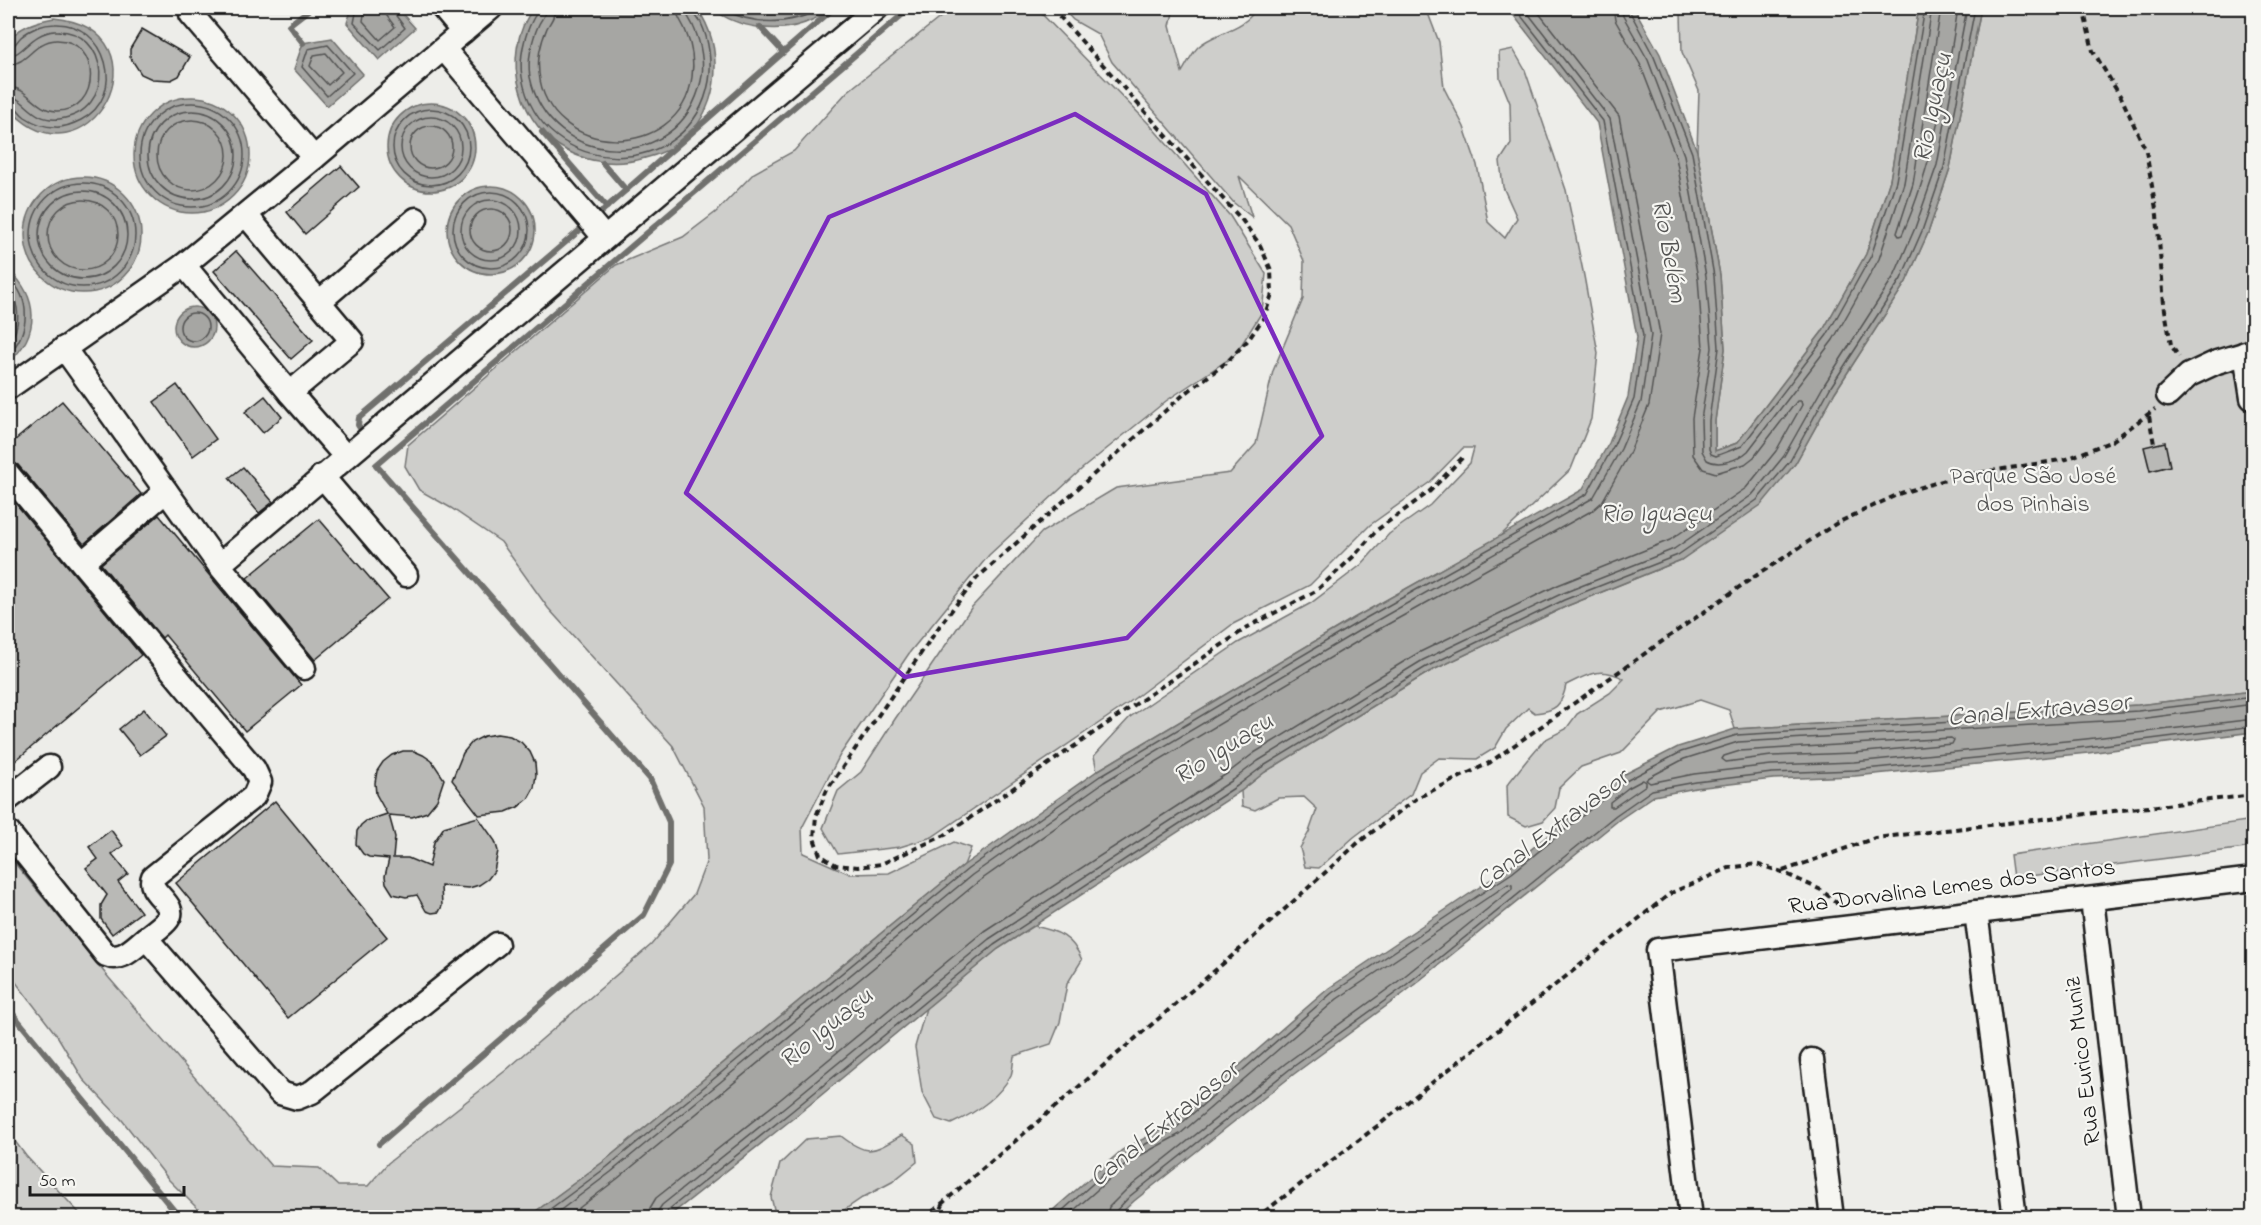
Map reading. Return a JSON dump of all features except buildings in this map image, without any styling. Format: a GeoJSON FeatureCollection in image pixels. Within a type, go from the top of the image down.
{"type":"FeatureCollection","features":[{"type":"Feature","properties":{"kind":"street"},"geometry":{"type":"LineString","coordinates":[[190,8],[191,14],[315,158]]}},
{"type":"Feature","properties":{"kind":"street"},"geometry":{"type":"LineString","coordinates":[[443,8],[463,32]]}},
{"type":"Feature","properties":{"kind":"street"},"geometry":{"type":"LineString","coordinates":[[8,388],[184,265],[315,158],[491,8]]}},
{"type":"Feature","properties":{"kind":"street"},"geometry":{"type":"LineString","coordinates":[[219,565],[877,8]]}},
{"type":"Feature","properties":{"kind":"street"},"geometry":{"type":"LineString","coordinates":[[444,49],[604,237]]}},
{"type":"Feature","properties":{"kind":"street"},"geometry":{"type":"LineString","coordinates":[[246,215],[352,341],[290,393]]}},
{"type":"Feature","properties":{"kind":"street"},"geometry":{"type":"LineString","coordinates":[[318,302],[416,219]]}},
{"type":"Feature","properties":{"kind":"street"},"geometry":{"type":"LineString","coordinates":[[184,265],[345,456]]}},
{"type":"Feature","properties":{"kind":"street"},"geometry":{"type":"LineString","coordinates":[[64,348],[219,565],[304,668]]}},
{"type":"Feature","properties":{"kind":"street"},"geometry":{"type":"LineString","coordinates":[[2168,395],[2189,375],[2217,362],[2249,352],[2252,398]]}},
{"type":"Feature","properties":{"kind":"street"},"geometry":{"type":"LineString","coordinates":[[8,474],[254,769],[260,782],[254,796],[153,877],[151,882],[153,888],[171,913],[168,919],[121,957],[113,958],[106,955],[8,832]]}},
{"type":"Feature","properties":{"kind":"street"},"geometry":{"type":"LineString","coordinates":[[322,476],[406,576]]}},
{"type":"Feature","properties":{"kind":"street"},"geometry":{"type":"LineString","coordinates":[[82,562],[166,491]]}},
{"type":"Feature","properties":{"kind":"street"},"geometry":{"type":"LineString","coordinates":[[8,799],[49,767]]}},
{"type":"Feature","properties":{"kind":"street","name":"Rua Dorvalina Lemes dos Santos"},"geometry":{"type":"LineString","coordinates":[[1691,1218],[1658,950],[2253,879]]}},
{"type":"Feature","properties":{"kind":"street","name":"Rua Eurico Muniz"},"geometry":{"type":"LineString","coordinates":[[2092,899],[2129,1218]]}},
{"type":"Feature","properties":{"kind":"street"},"geometry":{"type":"LineString","coordinates":[[1976,912],[2015,1218]]}},
{"type":"Feature","properties":{"kind":"street"},"geometry":{"type":"LineString","coordinates":[[146,938],[280,1093],[297,1098],[312,1092],[497,944]]}},
{"type":"Feature","properties":{"kind":"street"},"geometry":{"type":"LineString","coordinates":[[1812,1060],[1832,1218]]}},
{"type":"Feature","properties":{"kind":"path"},"geometry":{"type":"LineString","coordinates":[[1052,8],[1242,220],[1260,245],[1271,270],[1272,294],[1264,317],[1249,339],[1227,362],[1182,396],[977,578],[941,624],[827,790],[816,816],[814,838],[820,855],[836,865],[858,867],[881,864],[945,835],[1248,627],[1316,591],[1353,557],[1377,530],[1430,492],[1464,456]]}},
{"type":"Feature","properties":{"kind":"path"},"geometry":{"type":"LineString","coordinates":[[2083,8],[2093,51],[2122,99],[2146,151],[2157,215],[2164,304],[2171,345],[2189,375]]}},
{"type":"Feature","properties":{"kind":"path"},"geometry":{"type":"LineString","coordinates":[[925,1218],[1246,944],[1359,842],[1419,797],[1489,763],[1748,581],[1837,523],[1901,493],[1959,476],[2067,459],[2112,441],[2149,415],[2168,395]]}},
{"type":"Feature","properties":{"kind":"path"},"geometry":{"type":"LineString","coordinates":[[2149,415],[2154,444]]}},
{"type":"Feature","properties":{"kind":"path"},"geometry":{"type":"LineString","coordinates":[[1782,872],[1875,838],[2253,795]]}},
{"type":"Feature","properties":{"kind":"path"},"geometry":{"type":"LineString","coordinates":[[1256,1218],[1398,1110],[1671,893],[1729,868],[1756,864],[1782,872],[1821,890],[1836,902],[1849,927]]}},
{"type":"Feature","properties":{"kind":"path"},"geometry":{"type":"LineString","coordinates":[[937,1218],[945,1203]]}},
{"type":"Feature","properties":{"kind":"highlighted area"},"geometry":{"type":"Polygon","coordinates":[[[1075,114],[1206,194],[1322,436],[1127,638],[905,677],[686,493],[829,217],[1075,114]]]}},
{"type":"Feature","properties":{"kind":"green space"},"geometry":{"type":"Polygon","coordinates":[[[940,8],[1036,8],[1150,125],[1230,216],[1266,274],[1262,312],[1235,355],[1166,401],[1083,468],[989,555],[910,652],[840,755],[802,828],[803,853],[850,874],[889,873],[954,842],[971,848],[964,865],[603,1162],[528,1217],[206,1217],[169,1180],[122,1120],[83,1079],[58,1037],[8,972],[8,855],[109,978],[271,1166],[319,1168],[338,1186],[368,1186],[388,1163],[505,1071],[651,945],[694,894],[707,860],[704,806],[673,746],[548,608],[501,542],[451,508],[419,490],[405,466],[408,445],[616,265],[683,237],[716,212],[754,173],[794,151],[847,92],[942,16],[940,8]]]}},
{"type":"Feature","properties":{"kind":"green space"},"geometry":{"type":"Polygon","coordinates":[[[1062,8],[1174,8],[1170,26],[1182,72],[1198,47],[1245,21],[1256,8],[1426,8],[1439,42],[1444,88],[1464,127],[1477,165],[1488,222],[1505,238],[1517,218],[1503,187],[1500,161],[1511,144],[1510,103],[1500,78],[1499,52],[1513,49],[1525,70],[1566,190],[1598,353],[1591,419],[1571,469],[1499,537],[1354,618],[1097,771],[1094,756],[1130,717],[1238,643],[1311,603],[1361,565],[1389,534],[1430,505],[1470,463],[1474,448],[1463,448],[1430,482],[1370,525],[1310,585],[1233,624],[1127,704],[932,837],[900,847],[838,854],[823,828],[838,791],[861,772],[971,608],[1042,532],[1116,488],[1230,473],[1256,444],[1273,371],[1303,299],[1304,261],[1288,224],[1239,176],[1252,217],[1234,203],[1112,62],[1098,34],[1073,20],[1062,8]]]}},
{"type":"Feature","properties":{"kind":"green space"},"geometry":{"type":"Polygon","coordinates":[[[1677,8],[1919,8],[1890,180],[1866,254],[1822,332],[1737,443],[1715,451],[1715,421],[1725,349],[1720,275],[1697,151],[1699,91],[1682,52],[1681,12],[1677,8]]]}},
{"type":"Feature","properties":{"kind":"green space","name":"Parque São José dos Pinhais"},"geometry":{"type":"Polygon","coordinates":[[[1981,8],[2253,8],[2253,691],[2138,705],[1735,729],[1729,710],[1700,700],[1661,712],[1621,753],[1581,767],[1559,788],[1555,808],[1543,821],[1526,826],[1508,817],[1507,785],[1527,760],[1544,740],[1566,729],[1577,714],[1610,693],[1624,679],[1609,673],[1595,673],[1566,685],[1560,703],[1553,709],[1535,713],[1528,708],[1506,729],[1495,748],[1477,759],[1439,758],[1420,772],[1411,794],[1354,837],[1319,868],[1305,867],[1300,848],[1309,832],[1317,809],[1304,797],[1278,798],[1255,810],[1242,806],[1241,791],[1265,772],[1429,672],[1567,606],[1681,560],[1795,464],[1835,392],[1906,282],[1928,233],[1950,168],[1981,8]]]}},
{"type":"Feature","properties":{"kind":"green space"},"geometry":{"type":"Polygon","coordinates":[[[2253,820],[2253,847],[2013,878],[2010,855],[2253,820]]]}},
{"type":"Feature","properties":{"kind":"green space"},"geometry":{"type":"Polygon","coordinates":[[[1034,926],[1050,930],[1069,940],[1082,960],[1067,984],[1060,1022],[1051,1044],[1014,1056],[1012,1073],[1006,1083],[993,1098],[976,1110],[951,1124],[936,1119],[922,1092],[915,1047],[926,1008],[998,949],[1034,926]]]}},
{"type":"Feature","properties":{"kind":"green space"},"geometry":{"type":"Polygon","coordinates":[[[8,1132],[26,1156],[83,1217],[8,1217],[8,1132]]]}},
{"type":"Feature","properties":{"kind":"green space"},"geometry":{"type":"Polygon","coordinates":[[[902,1135],[915,1144],[917,1162],[892,1182],[862,1198],[834,1217],[776,1217],[771,1197],[780,1164],[806,1139],[841,1136],[858,1147],[872,1150],[902,1135]]]}},
{"type":"Feature","properties":{"kind":"water"},"geometry":{"type":"Polygon","coordinates":[[[352,8],[397,8],[415,28],[379,60],[347,23],[352,8]]]}},
{"type":"Feature","properties":{"kind":"water"},"geometry":{"type":"Polygon","coordinates":[[[534,8],[697,8],[706,23],[715,57],[712,92],[698,124],[682,142],[672,148],[650,157],[624,162],[604,162],[585,158],[568,151],[552,140],[527,110],[516,69],[520,36],[534,8]]]}},
{"type":"Feature","properties":{"kind":"water"},"geometry":{"type":"Polygon","coordinates":[[[712,8],[833,8],[800,25],[760,28],[734,21],[712,8]]]}},
{"type":"Feature","properties":{"kind":"water","name":"Rio Iguaçu"},"geometry":{"type":"Polygon","coordinates":[[[1508,8],[1634,8],[1660,54],[1697,151],[1720,275],[1725,349],[1715,421],[1715,451],[1737,443],[1822,332],[1866,254],[1890,180],[1919,8],[1981,8],[1950,168],[1928,233],[1906,282],[1835,392],[1795,464],[1761,505],[1681,560],[1567,606],[1429,672],[1265,772],[1241,791],[998,949],[796,1116],[668,1217],[528,1217],[603,1162],[964,865],[1097,771],[1354,618],[1582,490],[1609,443],[1628,397],[1637,337],[1597,123],[1508,8]]]}},
{"type":"Feature","properties":{"kind":"water"},"geometry":{"type":"Polygon","coordinates":[[[54,18],[90,29],[109,50],[114,76],[106,102],[89,122],[66,133],[38,130],[8,107],[7,57],[11,39],[27,26],[54,18]]]}},
{"type":"Feature","properties":{"kind":"water"},"geometry":{"type":"Polygon","coordinates":[[[332,38],[363,74],[327,106],[294,69],[303,43],[332,38]]]}},
{"type":"Feature","properties":{"kind":"water"},"geometry":{"type":"Polygon","coordinates":[[[192,97],[214,102],[233,114],[245,133],[250,155],[245,177],[233,196],[214,208],[192,213],[170,208],[151,196],[139,177],[134,155],[139,133],[151,114],[170,102],[192,97]]]}},
{"type":"Feature","properties":{"kind":"water"},"geometry":{"type":"Polygon","coordinates":[[[431,103],[448,106],[462,116],[472,130],[475,147],[472,164],[462,178],[448,188],[431,191],[414,188],[400,178],[390,164],[387,147],[390,130],[400,116],[414,106],[431,103]]]}},
{"type":"Feature","properties":{"kind":"water"},"geometry":{"type":"Polygon","coordinates":[[[83,177],[105,182],[124,194],[136,213],[141,235],[136,257],[124,276],[105,288],[83,293],[61,288],[42,276],[30,257],[25,235],[30,213],[42,194],[61,182],[83,177]]]}},
{"type":"Feature","properties":{"kind":"water"},"geometry":{"type":"Polygon","coordinates":[[[491,186],[508,190],[522,199],[531,213],[535,230],[531,247],[522,261],[508,270],[491,274],[474,270],[460,261],[451,247],[447,230],[451,213],[460,199],[474,190],[491,186]]]}},
{"type":"Feature","properties":{"kind":"water"},"geometry":{"type":"Polygon","coordinates":[[[8,269],[26,291],[32,316],[31,328],[26,340],[19,352],[8,363],[8,269]]]}},
{"type":"Feature","properties":{"kind":"water"},"geometry":{"type":"Polygon","coordinates":[[[194,307],[202,308],[208,313],[213,319],[213,335],[208,341],[202,346],[194,347],[186,346],[180,341],[175,335],[174,327],[175,319],[180,313],[186,308],[194,307]]]}},
{"type":"Feature","properties":{"kind":"water","name":"Canal Extravasor"},"geometry":{"type":"Polygon","coordinates":[[[2253,691],[2253,732],[2088,753],[1855,776],[1773,779],[1696,788],[1654,796],[1620,819],[1404,993],[1294,1074],[1117,1217],[1045,1217],[1122,1150],[1172,1124],[1329,988],[1508,868],[1621,776],[1678,747],[1735,729],[2138,705],[2253,691]]]}},
{"type":"Feature","properties":{"kind":"waterway"},"geometry":{"type":"LineString","coordinates":[[303,43],[289,25],[311,8]]}},
{"type":"Feature","properties":{"kind":"waterway"},"geometry":{"type":"LineString","coordinates":[[601,212],[834,8]]}},
{"type":"Feature","properties":{"kind":"waterway"},"geometry":{"type":"LineString","coordinates":[[379,1144],[644,915],[669,865],[669,822],[650,779],[376,465],[910,8]]}},
{"type":"Feature","properties":{"kind":"waterway"},"geometry":{"type":"LineString","coordinates":[[760,27],[783,52]]}},
{"type":"Feature","properties":{"kind":"waterway"},"geometry":{"type":"LineString","coordinates":[[542,132],[607,207]]}},
{"type":"Feature","properties":{"kind":"waterway"},"geometry":{"type":"LineString","coordinates":[[603,163],[626,190]]}},
{"type":"Feature","properties":{"kind":"waterway"},"geometry":{"type":"LineString","coordinates":[[362,431],[358,425],[359,418],[580,230]]}},
{"type":"Feature","properties":{"kind":"waterway"},"geometry":{"type":"LineString","coordinates":[[8,1008],[180,1218]]}},
{"type":"Feature","properties":{"kind":"water label","name":"Rio Belém"},"geometry":{"type":"Point","coordinates":[1668,251]}}]}
